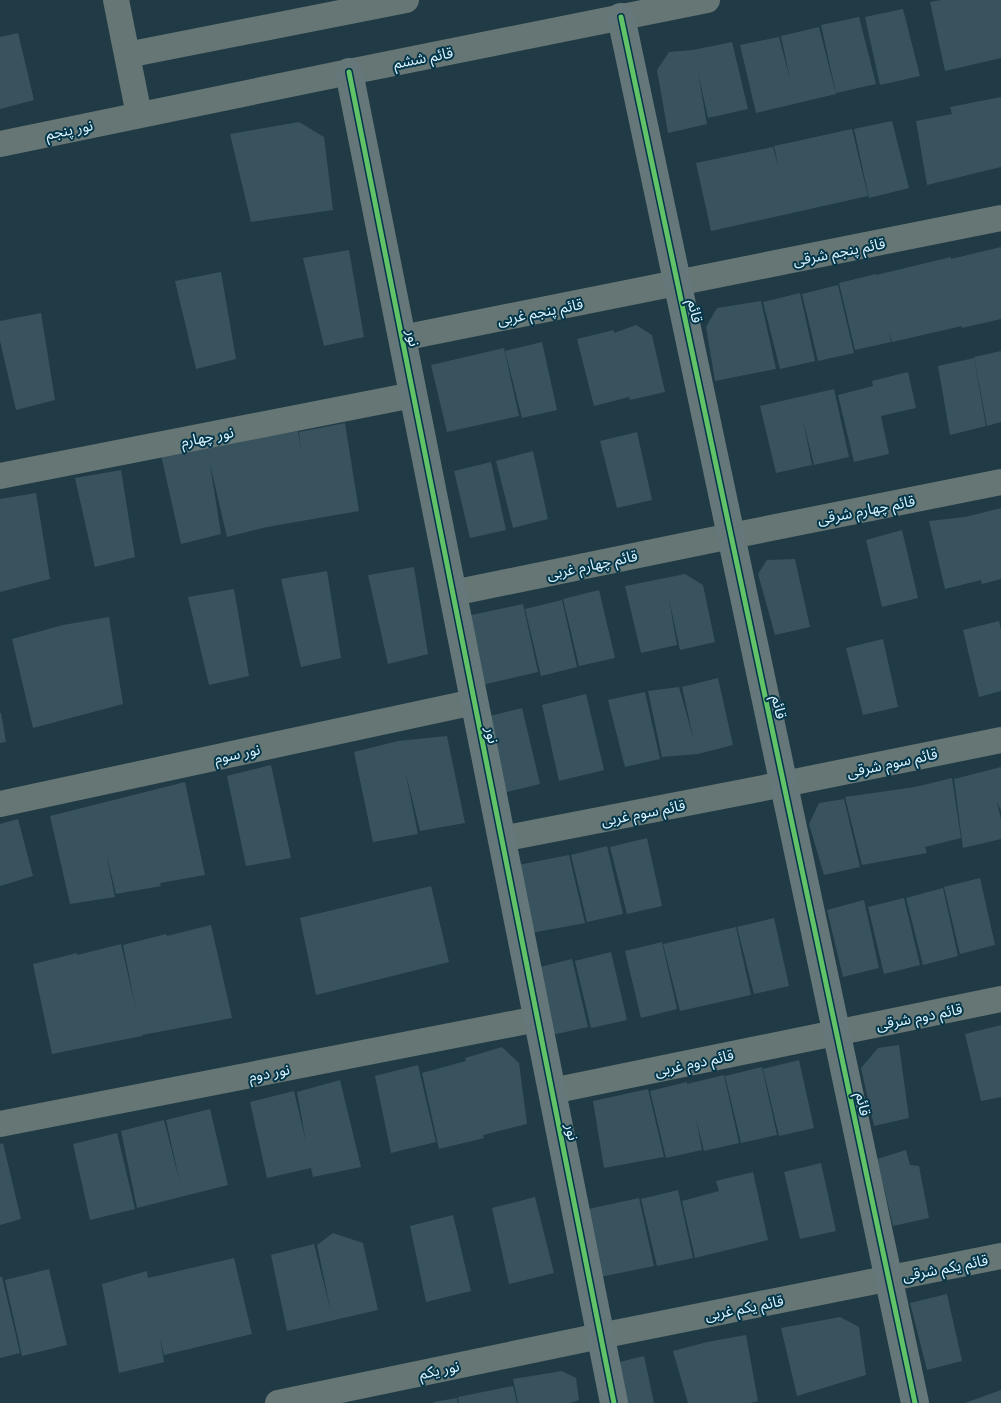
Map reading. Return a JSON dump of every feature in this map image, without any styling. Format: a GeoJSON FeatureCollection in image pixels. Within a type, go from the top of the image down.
{"type":"FeatureCollection","features":[{"type":"Feature","properties":{"kind":"street"},"geometry":{"type":"LineString","coordinates":[[116,0],[139,115]]}},
{"type":"Feature","properties":{"kind":"street"},"geometry":{"type":"LineString","coordinates":[[127,55],[406,0]]}},
{"type":"Feature","properties":{"kind":"street","name":"قائم ششم"},"geometry":{"type":"LineString","coordinates":[[139,115],[707,0]]}},
{"type":"Feature","properties":{"kind":"street","name":"قائم"},"geometry":{"type":"LineString","coordinates":[[621,17],[915,1403]]}},
{"type":"Feature","properties":{"kind":"street","name":"نور"},"geometry":{"type":"LineString","coordinates":[[349,72],[614,1403]]}},
{"type":"Feature","properties":{"kind":"street","name":"نور پنجم"},"geometry":{"type":"LineString","coordinates":[[0,144],[139,115]]}},
{"type":"Feature","properties":{"kind":"street","name":"قائم پنجم شرقی"},"geometry":{"type":"LineString","coordinates":[[677,284],[1001,218]]}},
{"type":"Feature","properties":{"kind":"street","name":"قائم پنجم غربی"},"geometry":{"type":"LineString","coordinates":[[402,338],[677,284]]}},
{"type":"Feature","properties":{"kind":"street","name":"نور چهارم"},"geometry":{"type":"LineString","coordinates":[[0,476],[413,395]]}},
{"type":"Feature","properties":{"kind":"street","name":"قائم چهارم شرقی"},"geometry":{"type":"LineString","coordinates":[[731,536],[1001,482]]}},
{"type":"Feature","properties":{"kind":"street","name":"قائم چهارم غربی"},"geometry":{"type":"LineString","coordinates":[[452,593],[731,536]]}},
{"type":"Feature","properties":{"kind":"street","name":"نور سوم"},"geometry":{"type":"LineString","coordinates":[[0,804],[474,702]]}},
{"type":"Feature","properties":{"kind":"street","name":"قائم سوم شرقی"},"geometry":{"type":"LineString","coordinates":[[784,784],[1001,740]]}},
{"type":"Feature","properties":{"kind":"street","name":"قائم سوم غربی"},"geometry":{"type":"LineString","coordinates":[[502,839],[784,784]]}},
{"type":"Feature","properties":{"kind":"street","name":"قائم دوم شرقی"},"geometry":{"type":"LineString","coordinates":[[836,1032],[1001,999]]}},
{"type":"Feature","properties":{"kind":"street","name":"نور دوم"},"geometry":{"type":"LineString","coordinates":[[0,1124],[537,1019]]}},
{"type":"Feature","properties":{"kind":"street","name":"قائم دوم غربی"},"geometry":{"type":"LineString","coordinates":[[552,1091],[836,1032]]}},
{"type":"Feature","properties":{"kind":"street","name":"قائم یکم شرقی"},"geometry":{"type":"LineString","coordinates":[[889,1278],[1001,1256]]}},
{"type":"Feature","properties":{"kind":"street","name":"قائم یکم غربی"},"geometry":{"type":"LineString","coordinates":[[600,1336],[889,1278]]}},
{"type":"Feature","properties":{"kind":"street","name":"نور یکم"},"geometry":{"type":"LineString","coordinates":[[278,1403],[600,1336]]}},
{"type":"Feature","properties":{"kind":"building"},"geometry":{"type":"Polygon","coordinates":[[[941,0],[1001,0],[1001,58],[945,71],[930,2],[941,0]]]}},
{"type":"Feature","properties":{"kind":"building"},"geometry":{"type":"Polygon","coordinates":[[[903,9],[920,76],[880,85],[865,17],[903,9]]]}},
{"type":"Feature","properties":{"kind":"building"},"geometry":{"type":"Polygon","coordinates":[[[859,17],[876,84],[836,93],[821,25],[859,17]]]}},
{"type":"Feature","properties":{"kind":"building"},"geometry":{"type":"Polygon","coordinates":[[[819,27],[836,94],[756,113],[740,45],[779,37],[790,79],[781,36],[819,27]]]}},
{"type":"Feature","properties":{"kind":"building"},"geometry":{"type":"Polygon","coordinates":[[[18,33],[34,100],[0,109],[0,37],[18,33]]]}},
{"type":"Feature","properties":{"kind":"building"},"geometry":{"type":"Polygon","coordinates":[[[732,42],[748,109],[708,118],[698,73],[707,124],[668,133],[657,70],[669,52],[693,50],[732,42]]]}},
{"type":"Feature","properties":{"kind":"building"},"geometry":{"type":"Polygon","coordinates":[[[1001,97],[1001,167],[927,185],[916,121],[952,114],[950,107],[1001,97]]]}},
{"type":"Feature","properties":{"kind":"building"},"geometry":{"type":"Polygon","coordinates":[[[892,121],[909,188],[869,198],[854,129],[892,121]]]}},
{"type":"Feature","properties":{"kind":"building"},"geometry":{"type":"Polygon","coordinates":[[[299,122],[324,137],[333,210],[251,222],[230,134],[299,122]]]}},
{"type":"Feature","properties":{"kind":"building"},"geometry":{"type":"Polygon","coordinates":[[[852,129],[868,196],[711,231],[696,163],[773,147],[779,169],[774,146],[852,129]]]}},
{"type":"Feature","properties":{"kind":"building"},"geometry":{"type":"Polygon","coordinates":[[[1001,247],[1001,319],[892,342],[889,332],[891,342],[855,350],[839,283],[1001,247]]]}},
{"type":"Feature","properties":{"kind":"building"},"geometry":{"type":"Polygon","coordinates":[[[349,250],[364,337],[324,346],[303,258],[349,250]]]}},
{"type":"Feature","properties":{"kind":"building"},"geometry":{"type":"Polygon","coordinates":[[[221,272],[236,359],[196,369],[175,281],[221,272]]]}},
{"type":"Feature","properties":{"kind":"building"},"geometry":{"type":"Polygon","coordinates":[[[838,285],[854,353],[818,361],[802,294],[838,285]]]}},
{"type":"Feature","properties":{"kind":"building"},"geometry":{"type":"Polygon","coordinates":[[[800,293],[815,361],[780,369],[763,302],[800,293]]]}},
{"type":"Feature","properties":{"kind":"building"},"geometry":{"type":"Polygon","coordinates":[[[761,301],[776,369],[715,381],[706,327],[717,308],[761,301]]]}},
{"type":"Feature","properties":{"kind":"building"},"geometry":{"type":"Polygon","coordinates":[[[41,313],[55,400],[16,410],[0,341],[0,321],[41,313]]]}},
{"type":"Feature","properties":{"kind":"building"},"geometry":{"type":"Polygon","coordinates":[[[636,325],[652,335],[665,392],[630,400],[629,397],[594,406],[577,339],[614,330],[614,333],[636,325]]]}},
{"type":"Feature","properties":{"kind":"building"},"geometry":{"type":"Polygon","coordinates":[[[542,342],[557,410],[522,418],[505,351],[542,342]]]}},
{"type":"Feature","properties":{"kind":"building"},"geometry":{"type":"Polygon","coordinates":[[[504,348],[519,416],[447,432],[431,365],[504,348]]]}},
{"type":"Feature","properties":{"kind":"building"},"geometry":{"type":"Polygon","coordinates":[[[1001,351],[1001,422],[987,426],[974,357],[1001,351]]]}},
{"type":"Feature","properties":{"kind":"building"},"geometry":{"type":"Polygon","coordinates":[[[974,358],[986,426],[950,435],[938,366],[974,358]]]}},
{"type":"Feature","properties":{"kind":"building"},"geometry":{"type":"Polygon","coordinates":[[[908,372],[916,408],[881,416],[889,454],[854,462],[838,395],[873,386],[872,381],[908,372]]]}},
{"type":"Feature","properties":{"kind":"building"},"geometry":{"type":"Polygon","coordinates":[[[834,389],[849,457],[814,465],[803,420],[812,465],[776,473],[760,406],[834,389]]]}},
{"type":"Feature","properties":{"kind":"building"},"geometry":{"type":"Polygon","coordinates":[[[345,423],[359,511],[267,527],[227,537],[210,464],[221,534],[181,544],[161,455],[298,431],[301,451],[299,432],[345,423]]]}},
{"type":"Feature","properties":{"kind":"building"},"geometry":{"type":"Polygon","coordinates":[[[637,432],[652,500],[617,508],[600,441],[637,432]]]}},
{"type":"Feature","properties":{"kind":"building"},"geometry":{"type":"Polygon","coordinates":[[[533,451],[548,519],[513,528],[496,461],[533,451]]]}},
{"type":"Feature","properties":{"kind":"building"},"geometry":{"type":"Polygon","coordinates":[[[491,462],[506,530],[470,538],[454,471],[491,462]]]}},
{"type":"Feature","properties":{"kind":"building"},"geometry":{"type":"Polygon","coordinates":[[[121,470],[135,557],[95,567],[75,478],[121,470]]]}},
{"type":"Feature","properties":{"kind":"building"},"geometry":{"type":"Polygon","coordinates":[[[36,493],[50,579],[0,592],[0,499],[36,493]]]}},
{"type":"Feature","properties":{"kind":"building"},"geometry":{"type":"Polygon","coordinates":[[[1001,508],[1001,579],[982,584],[981,580],[945,589],[929,521],[965,517],[1001,508]]]}},
{"type":"Feature","properties":{"kind":"building"},"geometry":{"type":"Polygon","coordinates":[[[902,530],[918,598],[882,607],[866,540],[902,530]]]}},
{"type":"Feature","properties":{"kind":"building"},"geometry":{"type":"Polygon","coordinates":[[[795,559],[810,627],[775,635],[758,574],[767,560],[795,559]]]}},
{"type":"Feature","properties":{"kind":"building"},"geometry":{"type":"Polygon","coordinates":[[[414,567],[428,654],[388,664],[368,575],[414,567]]]}},
{"type":"Feature","properties":{"kind":"building"},"geometry":{"type":"Polygon","coordinates":[[[327,571],[341,658],[301,667],[281,579],[327,571]]]}},
{"type":"Feature","properties":{"kind":"building"},"geometry":{"type":"Polygon","coordinates":[[[685,574],[703,585],[715,642],[680,650],[669,599],[677,645],[641,653],[625,586],[685,574]]]}},
{"type":"Feature","properties":{"kind":"building"},"geometry":{"type":"Polygon","coordinates":[[[234,589],[249,676],[209,685],[188,597],[234,589]]]}},
{"type":"Feature","properties":{"kind":"building"},"geometry":{"type":"Polygon","coordinates":[[[599,590],[615,658],[579,666],[563,599],[599,590]]]}},
{"type":"Feature","properties":{"kind":"building"},"geometry":{"type":"Polygon","coordinates":[[[562,600],[577,667],[541,676],[525,609],[562,600]]]}},
{"type":"Feature","properties":{"kind":"building"},"geometry":{"type":"Polygon","coordinates":[[[523,604],[538,672],[474,687],[467,616],[523,604]]]}},
{"type":"Feature","properties":{"kind":"building"},"geometry":{"type":"Polygon","coordinates":[[[109,617],[123,704],[33,728],[12,639],[63,625],[109,617]]]}},
{"type":"Feature","properties":{"kind":"building"},"geometry":{"type":"Polygon","coordinates":[[[999,621],[1001,629],[1001,691],[979,697],[963,630],[999,621]]]}},
{"type":"Feature","properties":{"kind":"building"},"geometry":{"type":"Polygon","coordinates":[[[883,639],[898,707],[863,715],[846,648],[883,639]]]}},
{"type":"Feature","properties":{"kind":"building"},"geometry":{"type":"Polygon","coordinates":[[[718,678],[733,745],[698,754],[662,757],[648,691],[679,687],[694,741],[682,687],[718,678]]]}},
{"type":"Feature","properties":{"kind":"building"},"geometry":{"type":"Polygon","coordinates":[[[645,692],[660,759],[625,767],[608,700],[645,692]]]}},
{"type":"Feature","properties":{"kind":"building"},"geometry":{"type":"Polygon","coordinates":[[[586,694],[604,770],[559,781],[542,705],[586,694]]]}},
{"type":"Feature","properties":{"kind":"building"},"geometry":{"type":"Polygon","coordinates":[[[522,708],[540,784],[495,795],[478,719],[522,708]]]}},
{"type":"Feature","properties":{"kind":"building"},"geometry":{"type":"Polygon","coordinates":[[[0,713],[6,742],[0,743],[0,713]]]}},
{"type":"Feature","properties":{"kind":"building"},"geometry":{"type":"Polygon","coordinates":[[[447,736],[465,823],[420,831],[405,770],[418,834],[373,842],[354,752],[398,741],[447,736]]]}},
{"type":"Feature","properties":{"kind":"building"},"geometry":{"type":"Polygon","coordinates":[[[271,765],[291,858],[246,866],[227,776],[271,765]]]}},
{"type":"Feature","properties":{"kind":"building"},"geometry":{"type":"Polygon","coordinates":[[[1001,767],[1001,811],[997,802],[1001,819],[1001,839],[963,848],[954,779],[1001,767]]]}},
{"type":"Feature","properties":{"kind":"building"},"geometry":{"type":"Polygon","coordinates":[[[952,778],[961,838],[925,847],[927,853],[862,865],[845,797],[915,787],[952,778]]]}},
{"type":"Feature","properties":{"kind":"building"},"geometry":{"type":"Polygon","coordinates":[[[185,782],[205,875],[160,883],[161,886],[116,894],[106,853],[115,897],[70,904],[50,816],[185,782]]]}},
{"type":"Feature","properties":{"kind":"building"},"geometry":{"type":"Polygon","coordinates":[[[844,799],[860,867],[824,875],[809,824],[819,803],[844,799]]]}},
{"type":"Feature","properties":{"kind":"building"},"geometry":{"type":"Polygon","coordinates":[[[18,819],[33,876],[0,886],[0,824],[18,819]]]}},
{"type":"Feature","properties":{"kind":"building"},"geometry":{"type":"Polygon","coordinates":[[[647,838],[662,906],[627,914],[610,847],[647,838]]]}},
{"type":"Feature","properties":{"kind":"building"},"geometry":{"type":"Polygon","coordinates":[[[607,846],[623,914],[587,922],[571,855],[607,846]]]}},
{"type":"Feature","properties":{"kind":"building"},"geometry":{"type":"Polygon","coordinates":[[[569,855],[585,923],[531,933],[513,866],[569,855]]]}},
{"type":"Feature","properties":{"kind":"building"},"geometry":{"type":"Polygon","coordinates":[[[980,878],[995,945],[960,954],[944,887],[980,878]]]}},
{"type":"Feature","properties":{"kind":"building"},"geometry":{"type":"Polygon","coordinates":[[[431,886],[449,962],[316,995],[300,918],[431,886]]]}},
{"type":"Feature","properties":{"kind":"building"},"geometry":{"type":"Polygon","coordinates":[[[943,888],[958,956],[923,965],[906,898],[943,888]]]}},
{"type":"Feature","properties":{"kind":"building"},"geometry":{"type":"Polygon","coordinates":[[[904,898],[920,965],[884,974],[868,907],[904,898]]]}},
{"type":"Feature","properties":{"kind":"building"},"geometry":{"type":"Polygon","coordinates":[[[864,900],[879,968],[843,977],[827,910],[864,900]]]}},
{"type":"Feature","properties":{"kind":"building"},"geometry":{"type":"Polygon","coordinates":[[[774,918],[789,986],[754,994],[737,927],[774,918]]]}},
{"type":"Feature","properties":{"kind":"building"},"geometry":{"type":"Polygon","coordinates":[[[211,925],[232,1018],[52,1054],[33,964],[121,944],[136,1010],[123,945],[211,925]]]}},
{"type":"Feature","properties":{"kind":"building"},"geometry":{"type":"Polygon","coordinates":[[[736,927],[751,995],[680,1011],[663,944],[736,927]]]}},
{"type":"Feature","properties":{"kind":"building"},"geometry":{"type":"Polygon","coordinates":[[[662,942],[677,1009],[641,1018],[625,951],[662,942]]]}},
{"type":"Feature","properties":{"kind":"building"},"geometry":{"type":"Polygon","coordinates":[[[611,952],[627,1020],[591,1028],[575,961],[611,952]]]}},
{"type":"Feature","properties":{"kind":"building"},"geometry":{"type":"Polygon","coordinates":[[[572,959],[588,1027],[552,1035],[536,968],[572,959]]]}},
{"type":"Feature","properties":{"kind":"building"},"geometry":{"type":"Polygon","coordinates":[[[1001,1025],[1001,1097],[981,1101],[965,1034],[1001,1025]]]}},
{"type":"Feature","properties":{"kind":"building"},"geometry":{"type":"Polygon","coordinates":[[[899,1045],[909,1118],[874,1126],[861,1068],[878,1048],[899,1045]]]}},
{"type":"Feature","properties":{"kind":"building"},"geometry":{"type":"Polygon","coordinates":[[[502,1047],[519,1063],[527,1124],[483,1135],[484,1138],[439,1149],[422,1073],[466,1061],[465,1058],[502,1047]]]}},
{"type":"Feature","properties":{"kind":"building"},"geometry":{"type":"Polygon","coordinates":[[[799,1060],[814,1128],[779,1136],[763,1069],[799,1060]]]}},
{"type":"Feature","properties":{"kind":"building"},"geometry":{"type":"Polygon","coordinates":[[[418,1065],[436,1142],[391,1153],[375,1076],[418,1065]]]}},
{"type":"Feature","properties":{"kind":"building"},"geometry":{"type":"Polygon","coordinates":[[[762,1067],[777,1135],[741,1143],[725,1076],[762,1067]]]}},
{"type":"Feature","properties":{"kind":"building"},"geometry":{"type":"Polygon","coordinates":[[[724,1075],[739,1143],[704,1151],[696,1119],[702,1150],[666,1158],[650,1091],[724,1075]]]}},
{"type":"Feature","properties":{"kind":"building"},"geometry":{"type":"Polygon","coordinates":[[[340,1080],[361,1167],[313,1177],[311,1168],[267,1178],[250,1102],[294,1091],[306,1142],[297,1092],[340,1080]]]}},
{"type":"Feature","properties":{"kind":"building"},"geometry":{"type":"Polygon","coordinates":[[[648,1089],[664,1157],[604,1168],[593,1101],[648,1089]]]}},
{"type":"Feature","properties":{"kind":"building"},"geometry":{"type":"Polygon","coordinates":[[[210,1109],[228,1185],[137,1208],[121,1131],[164,1120],[180,1183],[166,1120],[210,1109]]]}},
{"type":"Feature","properties":{"kind":"building"},"geometry":{"type":"Polygon","coordinates":[[[117,1133],[135,1209],[90,1220],[73,1144],[117,1133]]]}},
{"type":"Feature","properties":{"kind":"building"},"geometry":{"type":"Polygon","coordinates":[[[3,1143],[21,1219],[0,1225],[0,1144],[3,1143]]]}},
{"type":"Feature","properties":{"kind":"building"},"geometry":{"type":"Polygon","coordinates":[[[906,1150],[910,1165],[919,1166],[929,1218],[893,1226],[877,1159],[906,1150]]]}},
{"type":"Feature","properties":{"kind":"building"},"geometry":{"type":"Polygon","coordinates":[[[821,1163],[836,1231],[800,1239],[784,1172],[821,1163]]]}},
{"type":"Feature","properties":{"kind":"building"},"geometry":{"type":"Polygon","coordinates":[[[753,1172],[768,1240],[695,1258],[682,1201],[719,1191],[716,1181],[753,1172]]]}},
{"type":"Feature","properties":{"kind":"building"},"geometry":{"type":"Polygon","coordinates":[[[678,1190],[693,1258],[657,1266],[641,1199],[678,1190]]]}},
{"type":"Feature","properties":{"kind":"building"},"geometry":{"type":"Polygon","coordinates":[[[535,1197],[554,1273],[509,1284],[492,1208],[535,1197]]]}},
{"type":"Feature","properties":{"kind":"building"},"geometry":{"type":"Polygon","coordinates":[[[639,1198],[654,1266],[600,1277],[579,1211],[639,1198]]]}},
{"type":"Feature","properties":{"kind":"building"},"geometry":{"type":"Polygon","coordinates":[[[453,1215],[471,1291],[426,1302],[410,1226],[453,1215]]]}},
{"type":"Feature","properties":{"kind":"building"},"geometry":{"type":"Polygon","coordinates":[[[333,1233],[363,1243],[378,1310],[287,1331],[271,1255],[314,1244],[331,1312],[317,1245],[333,1233]]]}},
{"type":"Feature","properties":{"kind":"building"},"geometry":{"type":"Polygon","coordinates":[[[234,1258],[252,1334],[164,1355],[160,1338],[164,1362],[119,1373],[102,1284],[147,1271],[148,1278],[234,1258]]]}},
{"type":"Feature","properties":{"kind":"building"},"geometry":{"type":"Polygon","coordinates":[[[49,1269],[67,1345],[22,1356],[5,1280],[49,1269]]]}},
{"type":"Feature","properties":{"kind":"building"},"geometry":{"type":"Polygon","coordinates":[[[0,1277],[2,1277],[20,1353],[0,1358],[0,1277]]]}},
{"type":"Feature","properties":{"kind":"building"},"geometry":{"type":"Polygon","coordinates":[[[947,1294],[962,1361],[927,1370],[910,1303],[947,1294]]]}},
{"type":"Feature","properties":{"kind":"building"},"geometry":{"type":"Polygon","coordinates":[[[840,1317],[859,1327],[866,1375],[797,1396],[781,1328],[840,1317]]]}},
{"type":"Feature","properties":{"kind":"building"},"geometry":{"type":"Polygon","coordinates":[[[746,1335],[758,1401],[750,1403],[688,1403],[673,1351],[707,1342],[746,1335]]]}},
{"type":"Feature","properties":{"kind":"building"},"geometry":{"type":"Polygon","coordinates":[[[644,1356],[654,1403],[616,1403],[607,1365],[644,1356]]]}},
{"type":"Feature","properties":{"kind":"building"},"geometry":{"type":"Polygon","coordinates":[[[562,1371],[576,1378],[579,1400],[570,1403],[518,1403],[513,1379],[562,1371]]]}},
{"type":"Feature","properties":{"kind":"building"},"geometry":{"type":"Polygon","coordinates":[[[513,1386],[517,1403],[459,1403],[458,1397],[513,1386]]]}},
{"type":"Feature","properties":{"kind":"building"},"geometry":{"type":"Polygon","coordinates":[[[1001,1390],[1001,1403],[965,1403],[1001,1390]]]}},
{"type":"Feature","properties":{"kind":"building"},"geometry":{"type":"Polygon","coordinates":[[[457,1398],[458,1403],[433,1402],[457,1398]]]}},
{"type":"Feature","properties":{"kind":"cycle path"},"geometry":{"type":"LineString","coordinates":[[621,17],[915,1403]]}},
{"type":"Feature","properties":{"kind":"cycle path"},"geometry":{"type":"LineString","coordinates":[[349,72],[614,1403]]}}]}
